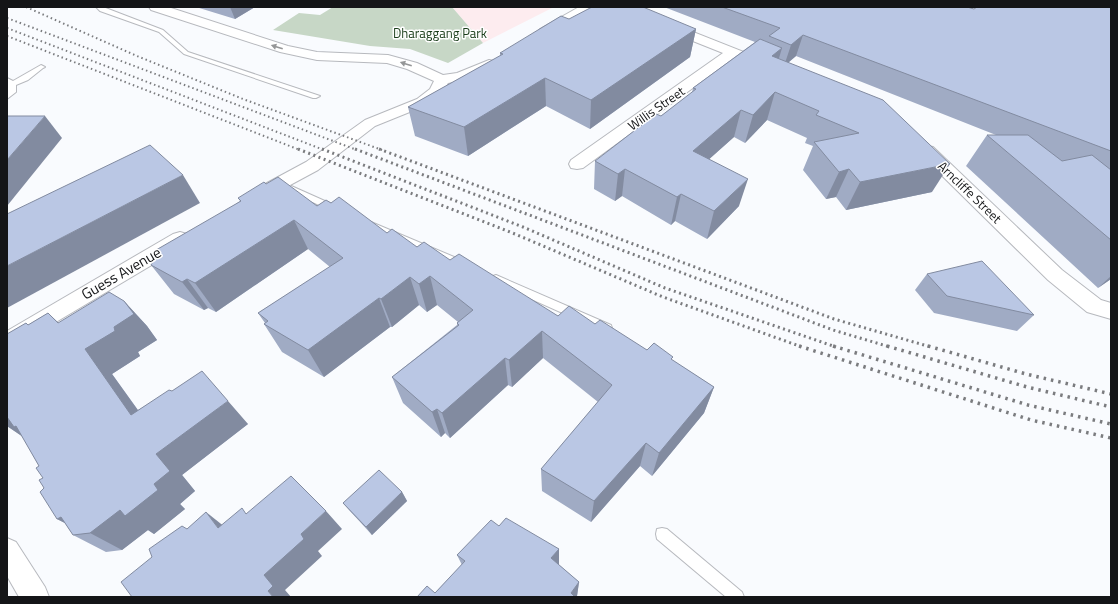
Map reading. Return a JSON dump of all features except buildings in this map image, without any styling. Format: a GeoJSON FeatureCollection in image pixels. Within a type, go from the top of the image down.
{"type":"FeatureCollection","features":[{"type":"Feature","properties":{"kind":"street"},"geometry":{"type":"LineString","coordinates":[[155,7],[285,49],[317,56],[388,59],[412,66],[441,79],[460,77],[501,58]]}},
{"type":"Feature","properties":{"kind":"street"},"geometry":{"type":"LineString","coordinates":[[533,39],[588,7]]}},
{"type":"Feature","properties":{"kind":"street"},"geometry":{"type":"LineString","coordinates":[[619,7],[778,70]]}},
{"type":"Feature","properties":{"kind":"street","name":"Willis Street"},"geometry":{"type":"LineString","coordinates":[[577,164],[734,52]]}},
{"type":"Feature","properties":{"kind":"street"},"geometry":{"type":"LineString","coordinates":[[422,102],[432,101],[464,87],[486,71],[488,65]]}},
{"type":"Feature","properties":{"kind":"street"},"geometry":{"type":"LineString","coordinates":[[243,203],[312,166],[370,123],[422,102],[435,92],[440,85],[441,79]]}},
{"type":"Feature","properties":{"kind":"street","name":"Arncliffe Street"},"geometry":{"type":"LineString","coordinates":[[916,140],[1055,275],[1094,306],[1111,311]]}},
{"type":"Feature","properties":{"kind":"street","name":"Guess Avenue"},"geometry":{"type":"LineString","coordinates":[[7,341],[194,231]]}},
{"type":"Feature","properties":{"kind":"street"},"geometry":{"type":"LineString","coordinates":[[7,551],[35,597]]}},
{"type":"Feature","properties":{"kind":"lane"},"geometry":{"type":"LineString","coordinates":[[99,7],[102,10],[161,31],[186,53],[316,96]]}},
{"type":"Feature","properties":{"kind":"lane"},"geometry":{"type":"LineString","coordinates":[[7,97],[12,92],[10,82],[25,78],[41,66]]}},
{"type":"Feature","properties":{"kind":"lane"},"geometry":{"type":"LineString","coordinates":[[278,184],[342,212]]}},
{"type":"Feature","properties":{"kind":"lane"},"geometry":{"type":"LineString","coordinates":[[364,222],[473,269]]}},
{"type":"Feature","properties":{"kind":"lane"},"geometry":{"type":"LineString","coordinates":[[488,276],[612,330]]}},
{"type":"Feature","properties":{"kind":"lane"},"geometry":{"type":"LineString","coordinates":[[662,534],[738,597]]}},
{"type":"Feature","properties":{"kind":"shaded area"},"geometry":{"type":"Polygon","coordinates":[[[452,7],[554,7],[483,43],[452,7]]]}},
{"type":"Feature","properties":{"kind":"green space","name":"Dharaggang Park"},"geometry":{"type":"Polygon","coordinates":[[[333,7],[452,7],[483,43],[448,63],[410,49],[370,46],[273,30],[299,13],[320,15],[333,7]]]}},
{"type":"Feature","properties":{"kind":"railway"},"geometry":{"type":"LineString","coordinates":[[26,7],[137,56],[243,99],[382,150]]}},
{"type":"Feature","properties":{"kind":"railway"},"geometry":{"type":"LineString","coordinates":[[7,18],[357,150]]}},
{"type":"Feature","properties":{"kind":"railway"},"geometry":{"type":"LineString","coordinates":[[7,28],[324,150]]}},
{"type":"Feature","properties":{"kind":"railway"},"geometry":{"type":"LineString","coordinates":[[7,36],[300,150]]}},
{"type":"Feature","properties":{"kind":"railway"},"geometry":{"type":"LineString","coordinates":[[298,149],[515,234],[663,297],[801,347]]}},
{"type":"Feature","properties":{"kind":"railway"},"geometry":{"type":"LineString","coordinates":[[322,149],[523,227],[665,288],[834,346]]}},
{"type":"Feature","properties":{"kind":"railway"},"geometry":{"type":"LineString","coordinates":[[355,149],[833,330],[890,347]]}},
{"type":"Feature","properties":{"kind":"railway"},"geometry":{"type":"LineString","coordinates":[[379,149],[834,319],[931,347]]}},
{"type":"Feature","properties":{"kind":"railway"},"geometry":{"type":"LineString","coordinates":[[834,346],[1028,405],[1111,424]]}},
{"type":"Feature","properties":{"kind":"railway"},"geometry":{"type":"LineString","coordinates":[[887,346],[1027,387],[1111,407]]}},
{"type":"Feature","properties":{"kind":"railway"},"geometry":{"type":"LineString","coordinates":[[928,346],[1026,374],[1111,394]]}},
{"type":"Feature","properties":{"kind":"railway"},"geometry":{"type":"LineString","coordinates":[[801,347],[1031,420],[1111,438]]}}]}
